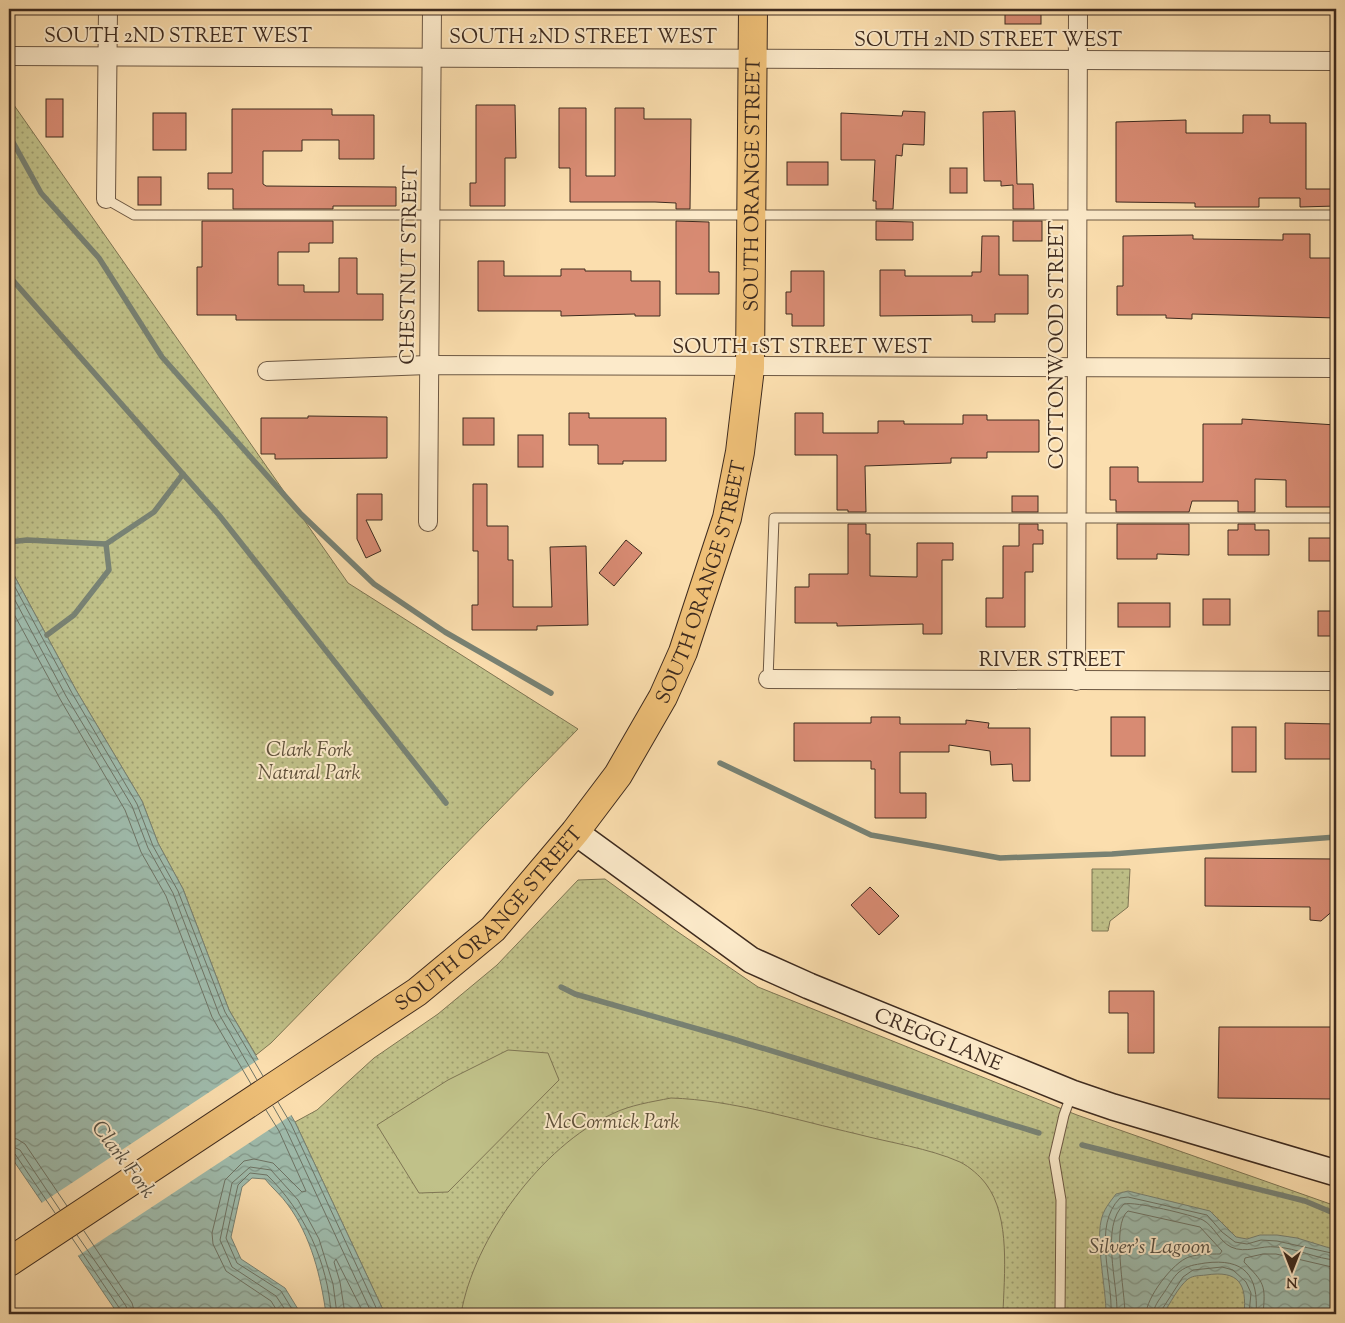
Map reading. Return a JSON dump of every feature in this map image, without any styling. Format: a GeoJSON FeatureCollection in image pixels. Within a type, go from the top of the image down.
{"type":"FeatureCollection","features":[{"type":"Feature","properties":{"kind":"main road","name":"SOUTH ORANGE STREET"},"geometry":{"type":"LineString","coordinates":[[9,1262],[418,992],[493,929],[575,832],[618,775],[663,698],[683,652],[727,518],[741,443],[750,368],[753,9]]}},
{"type":"Feature","properties":{"kind":"street"},"geometry":{"type":"LineString","coordinates":[[106,199],[108,9]]}},
{"type":"Feature","properties":{"kind":"street","name":"CHESTNUT STREET"},"geometry":{"type":"LineString","coordinates":[[428,522],[432,9]]}},
{"type":"Feature","properties":{"kind":"street","name":"COTTONWOOD STREET"},"geometry":{"type":"LineString","coordinates":[[1076,681],[1078,9]]}},
{"type":"Feature","properties":{"kind":"street","name":"SOUTH 2ND STREET WEST"},"geometry":{"type":"LineString","coordinates":[[9,56],[1336,61]]}},
{"type":"Feature","properties":{"kind":"street","name":"SOUTH 1ST STREET WEST"},"geometry":{"type":"LineString","coordinates":[[267,371],[428,366],[1336,368]]}},
{"type":"Feature","properties":{"kind":"street","name":"RIVER STREET"},"geometry":{"type":"LineString","coordinates":[[768,679],[1336,680]]}},
{"type":"Feature","properties":{"kind":"street","name":"CREGG LANE"},"geometry":{"type":"LineString","coordinates":[[575,832],[752,960],[809,986],[1072,1093],[1336,1174]]}},
{"type":"Feature","properties":{"kind":"lane"},"geometry":{"type":"LineString","coordinates":[[106,199],[134,215],[430,214],[751,217],[1336,215]]}},
{"type":"Feature","properties":{"kind":"lane"},"geometry":{"type":"LineString","coordinates":[[768,679],[774,518],[1076,516],[1336,518]]}},
{"type":"Feature","properties":{"kind":"lane"},"geometry":{"type":"LineString","coordinates":[[1060,1314],[1061,1200],[1054,1158],[1064,1116],[1072,1093]]}},
{"type":"Feature","properties":{"kind":"green space","name":"Clark Fork Natural Park"},"geometry":{"type":"Polygon","coordinates":[[[9,98],[348,583],[578,729],[271,1043],[256,1055],[229,1010],[183,889],[158,843],[142,801],[76,690],[9,566],[9,98]]]}},
{"type":"Feature","properties":{"kind":"green space"},"geometry":{"type":"Polygon","coordinates":[[[1092,869],[1130,869],[1128,907],[1110,921],[1108,931],[1092,931],[1092,869]]]}},
{"type":"Feature","properties":{"kind":"green space","name":"McCormick Park"},"geometry":{"type":"Polygon","coordinates":[[[605,879],[758,987],[1077,1115],[1336,1206],[1336,1314],[385,1314],[295,1122],[317,1110],[374,1058],[438,1014],[497,965],[578,880],[605,879]]]}},
{"type":"Feature","properties":{"kind":"green space"},"geometry":{"type":"Polygon","coordinates":[[[508,1050],[548,1053],[559,1080],[448,1192],[419,1193],[377,1125],[448,1080],[508,1050]]]}},
{"type":"Feature","properties":{"kind":"green space"},"geometry":{"type":"Polygon","coordinates":[[[671,1098],[718,1102],[764,1112],[922,1149],[948,1157],[967,1166],[986,1184],[994,1198],[999,1213],[1003,1230],[1005,1265],[1003,1314],[461,1314],[468,1285],[480,1255],[515,1197],[537,1171],[561,1148],[586,1129],[612,1114],[633,1106],[671,1098]]]}},
{"type":"Feature","properties":{"kind":"water","name":"Clark Fork"},"geometry":{"type":"Polygon","coordinates":[[[9,566],[76,690],[142,801],[158,843],[183,889],[229,1010],[295,1122],[385,1314],[326,1314],[314,1257],[296,1217],[286,1202],[265,1179],[252,1178],[242,1187],[231,1237],[241,1259],[285,1288],[301,1314],[118,1314],[9,1154],[9,566]]]}},
{"type":"Feature","properties":{"kind":"water","name":"Silver's Lagoon"},"geometry":{"type":"Polygon","coordinates":[[[1128,1191],[1210,1211],[1236,1237],[1247,1239],[1260,1235],[1277,1235],[1297,1238],[1336,1250],[1336,1314],[1244,1314],[1244,1295],[1238,1281],[1233,1277],[1217,1274],[1188,1279],[1184,1282],[1163,1314],[1106,1314],[1100,1254],[1101,1221],[1105,1210],[1116,1194],[1128,1191]]]}},
{"type":"Feature","properties":{"kind":"pier"},"geometry":{"type":"Polygon","coordinates":[[[261,1058],[293,1114],[76,1257],[40,1204],[261,1058]]]}},
{"type":"Feature","properties":{"kind":"building"},"geometry":{"type":"Polygon","coordinates":[[[1005,9],[1041,9],[1041,24],[1005,24],[1005,9]]]}},
{"type":"Feature","properties":{"kind":"building"},"geometry":{"type":"Polygon","coordinates":[[[46,99],[63,99],[63,137],[46,137],[46,99]]]}},
{"type":"Feature","properties":{"kind":"building"},"geometry":{"type":"Polygon","coordinates":[[[476,105],[515,105],[516,158],[505,158],[505,206],[470,206],[470,183],[476,183],[476,105]]]}},
{"type":"Feature","properties":{"kind":"building"},"geometry":{"type":"Polygon","coordinates":[[[559,108],[586,108],[586,176],[615,176],[615,108],[644,108],[644,119],[691,119],[690,209],[676,209],[676,203],[570,202],[570,168],[559,168],[559,108]]]}},
{"type":"Feature","properties":{"kind":"building"},"geometry":{"type":"Polygon","coordinates":[[[232,109],[332,109],[332,115],[374,115],[374,159],[339,159],[339,140],[302,140],[302,151],[263,151],[263,184],[266,186],[396,187],[396,206],[333,206],[333,209],[233,209],[233,189],[208,189],[208,173],[232,173],[232,109]]]}},
{"type":"Feature","properties":{"kind":"building"},"geometry":{"type":"Polygon","coordinates":[[[903,111],[925,112],[924,145],[903,144],[902,156],[896,155],[893,209],[876,209],[876,201],[873,201],[875,160],[841,160],[841,113],[902,116],[903,111]]]}},
{"type":"Feature","properties":{"kind":"building"},"geometry":{"type":"Polygon","coordinates":[[[1015,111],[1017,184],[1033,184],[1034,209],[1013,209],[1013,185],[1001,186],[1001,181],[984,181],[983,112],[1015,111]]]}},
{"type":"Feature","properties":{"kind":"building"},"geometry":{"type":"Polygon","coordinates":[[[153,113],[186,113],[186,150],[153,150],[153,113]]]}},
{"type":"Feature","properties":{"kind":"building"},"geometry":{"type":"Polygon","coordinates":[[[1243,115],[1270,115],[1270,123],[1306,123],[1306,189],[1336,189],[1336,206],[1300,207],[1300,198],[1259,198],[1259,207],[1195,207],[1195,203],[1116,202],[1116,122],[1186,120],[1186,133],[1243,133],[1243,115]]]}},
{"type":"Feature","properties":{"kind":"building"},"geometry":{"type":"Polygon","coordinates":[[[787,162],[828,162],[828,185],[787,185],[787,162]]]}},
{"type":"Feature","properties":{"kind":"building"},"geometry":{"type":"Polygon","coordinates":[[[950,168],[967,168],[967,193],[950,193],[950,168]]]}},
{"type":"Feature","properties":{"kind":"building"},"geometry":{"type":"Polygon","coordinates":[[[138,177],[161,177],[161,205],[138,205],[138,177]]]}},
{"type":"Feature","properties":{"kind":"building"},"geometry":{"type":"Polygon","coordinates":[[[202,221],[333,221],[333,243],[309,243],[309,252],[278,252],[278,285],[304,285],[304,292],[339,292],[339,258],[357,258],[357,294],[383,294],[383,320],[236,320],[236,315],[197,315],[197,267],[202,267],[202,221]]]}},
{"type":"Feature","properties":{"kind":"building"},"geometry":{"type":"Polygon","coordinates":[[[676,221],[709,222],[709,272],[719,272],[719,294],[676,294],[676,221]]]}},
{"type":"Feature","properties":{"kind":"building"},"geometry":{"type":"Polygon","coordinates":[[[876,221],[913,222],[913,240],[876,240],[876,221]]]}},
{"type":"Feature","properties":{"kind":"building"},"geometry":{"type":"Polygon","coordinates":[[[1013,221],[1042,221],[1042,241],[1013,241],[1013,221]]]}},
{"type":"Feature","properties":{"kind":"building"},"geometry":{"type":"Polygon","coordinates":[[[1283,234],[1310,234],[1310,258],[1336,258],[1336,318],[1192,314],[1192,319],[1166,318],[1166,315],[1117,315],[1117,286],[1123,286],[1123,236],[1193,235],[1193,239],[1283,240],[1283,234]]]}},
{"type":"Feature","properties":{"kind":"building"},"geometry":{"type":"Polygon","coordinates":[[[982,236],[999,236],[999,275],[1028,275],[1028,314],[995,314],[995,322],[972,322],[972,315],[880,316],[880,270],[905,270],[905,276],[972,276],[972,272],[981,272],[982,236]]]}},
{"type":"Feature","properties":{"kind":"building"},"geometry":{"type":"Polygon","coordinates":[[[478,261],[504,261],[504,276],[561,276],[561,269],[631,271],[631,281],[660,281],[660,316],[635,316],[635,314],[561,316],[561,311],[478,311],[478,261]]]}},
{"type":"Feature","properties":{"kind":"building"},"geometry":{"type":"Polygon","coordinates":[[[791,271],[824,271],[824,326],[792,326],[792,314],[786,314],[786,292],[791,292],[791,271]]]}},
{"type":"Feature","properties":{"kind":"building"},"geometry":{"type":"Polygon","coordinates":[[[569,413],[589,413],[589,418],[666,418],[666,461],[623,461],[623,464],[598,464],[598,445],[569,445],[569,413]]]}},
{"type":"Feature","properties":{"kind":"building"},"geometry":{"type":"Polygon","coordinates":[[[795,413],[823,413],[823,433],[878,433],[878,421],[904,421],[904,424],[963,424],[963,415],[987,415],[987,420],[1039,420],[1039,452],[987,452],[987,458],[951,458],[951,463],[865,466],[866,512],[848,512],[848,510],[837,510],[837,455],[795,455],[795,413]]]}},
{"type":"Feature","properties":{"kind":"building"},"geometry":{"type":"Polygon","coordinates":[[[308,416],[387,417],[387,458],[275,459],[275,454],[261,454],[261,418],[308,418],[308,416]]]}},
{"type":"Feature","properties":{"kind":"building"},"geometry":{"type":"Polygon","coordinates":[[[463,418],[494,418],[494,445],[463,445],[463,418]]]}},
{"type":"Feature","properties":{"kind":"building"},"geometry":{"type":"Polygon","coordinates":[[[1242,419],[1336,425],[1336,507],[1286,507],[1286,480],[1255,479],[1255,512],[1238,512],[1238,501],[1192,501],[1189,512],[1116,512],[1116,500],[1110,500],[1110,467],[1138,467],[1138,482],[1203,482],[1203,424],[1242,424],[1242,419]]]}},
{"type":"Feature","properties":{"kind":"building"},"geometry":{"type":"Polygon","coordinates":[[[518,435],[543,435],[543,467],[518,467],[518,435]]]}},
{"type":"Feature","properties":{"kind":"building"},"geometry":{"type":"Polygon","coordinates":[[[473,484],[487,484],[487,526],[508,526],[508,560],[513,560],[513,607],[552,607],[550,547],[586,546],[588,625],[537,626],[537,630],[472,630],[472,605],[478,605],[478,551],[473,551],[473,484]]]}},
{"type":"Feature","properties":{"kind":"building"},"geometry":{"type":"Polygon","coordinates":[[[357,494],[382,494],[382,520],[366,520],[381,551],[366,558],[357,539],[357,494]]]}},
{"type":"Feature","properties":{"kind":"building"},"geometry":{"type":"Polygon","coordinates":[[[1012,496],[1038,496],[1038,512],[1012,512],[1012,496]]]}},
{"type":"Feature","properties":{"kind":"building"},"geometry":{"type":"Polygon","coordinates":[[[848,524],[866,524],[866,534],[870,534],[870,576],[917,577],[917,543],[953,543],[953,560],[942,560],[942,634],[923,634],[923,624],[837,626],[837,623],[795,623],[795,587],[809,587],[809,574],[848,574],[848,524]]]}},
{"type":"Feature","properties":{"kind":"building"},"geometry":{"type":"Polygon","coordinates":[[[1019,524],[1038,524],[1038,530],[1043,530],[1043,544],[1033,544],[1033,572],[1025,572],[1025,627],[986,627],[986,598],[1003,598],[1003,546],[1019,546],[1019,524]]]}},
{"type":"Feature","properties":{"kind":"building"},"geometry":{"type":"Polygon","coordinates":[[[1117,524],[1189,524],[1189,555],[1157,554],[1157,559],[1117,559],[1117,524]]]}},
{"type":"Feature","properties":{"kind":"building"},"geometry":{"type":"Polygon","coordinates":[[[1238,524],[1255,524],[1255,530],[1269,530],[1269,555],[1228,555],[1228,530],[1238,530],[1238,524]]]}},
{"type":"Feature","properties":{"kind":"building"},"geometry":{"type":"Polygon","coordinates":[[[1309,538],[1336,538],[1336,561],[1309,561],[1309,538]]]}},
{"type":"Feature","properties":{"kind":"building"},"geometry":{"type":"Polygon","coordinates":[[[626,540],[642,553],[614,586],[599,573],[626,540]]]}},
{"type":"Feature","properties":{"kind":"building"},"geometry":{"type":"Polygon","coordinates":[[[1203,599],[1230,599],[1230,625],[1203,625],[1203,599]]]}},
{"type":"Feature","properties":{"kind":"building"},"geometry":{"type":"Polygon","coordinates":[[[1118,603],[1170,603],[1170,627],[1118,627],[1118,603]]]}},
{"type":"Feature","properties":{"kind":"building"},"geometry":{"type":"Polygon","coordinates":[[[1318,611],[1336,611],[1336,636],[1318,636],[1318,611]]]}},
{"type":"Feature","properties":{"kind":"building"},"geometry":{"type":"Polygon","coordinates":[[[871,717],[900,717],[900,724],[966,724],[966,720],[989,723],[988,728],[1030,728],[1030,781],[1013,781],[1012,764],[991,765],[990,751],[949,745],[949,752],[900,752],[900,793],[926,793],[926,818],[875,818],[875,769],[871,769],[871,761],[794,761],[794,723],[871,723],[871,717]]]}},
{"type":"Feature","properties":{"kind":"building"},"geometry":{"type":"Polygon","coordinates":[[[1111,717],[1145,717],[1145,756],[1111,756],[1111,717]]]}},
{"type":"Feature","properties":{"kind":"building"},"geometry":{"type":"Polygon","coordinates":[[[1285,723],[1336,724],[1336,759],[1285,759],[1285,723]]]}},
{"type":"Feature","properties":{"kind":"building"},"geometry":{"type":"Polygon","coordinates":[[[1232,727],[1256,727],[1256,772],[1232,772],[1232,727]]]}},
{"type":"Feature","properties":{"kind":"building"},"geometry":{"type":"Polygon","coordinates":[[[1205,858],[1336,859],[1336,908],[1321,921],[1310,920],[1310,907],[1205,906],[1205,858]]]}},
{"type":"Feature","properties":{"kind":"building"},"geometry":{"type":"Polygon","coordinates":[[[870,887],[899,916],[879,935],[851,905],[870,887]]]}},
{"type":"Feature","properties":{"kind":"building"},"geometry":{"type":"Polygon","coordinates":[[[1109,991],[1154,991],[1154,1053],[1128,1053],[1128,1013],[1109,1013],[1109,991]]]}},
{"type":"Feature","properties":{"kind":"building"},"geometry":{"type":"Polygon","coordinates":[[[1219,1027],[1334,1027],[1333,1099],[1218,1098],[1219,1027]]]}},
{"type":"Feature","properties":{"kind":"waterway"},"geometry":{"type":"LineString","coordinates":[[9,135],[41,193],[99,258],[162,357],[301,514],[374,584],[445,632],[551,693]]}},
{"type":"Feature","properties":{"kind":"waterway"},"geometry":{"type":"LineString","coordinates":[[9,276],[219,515],[446,803]]}},
{"type":"Feature","properties":{"kind":"waterway"},"geometry":{"type":"LineString","coordinates":[[9,542],[27,540],[106,544],[154,512],[183,474]]}},
{"type":"Feature","properties":{"kind":"waterway"},"geometry":{"type":"LineString","coordinates":[[47,635],[74,615],[109,570],[106,544]]}},
{"type":"Feature","properties":{"kind":"waterway"},"geometry":{"type":"LineString","coordinates":[[720,763],[871,835],[1000,858],[1112,854],[1336,837]]}},
{"type":"Feature","properties":{"kind":"waterway"},"geometry":{"type":"LineString","coordinates":[[561,987],[575,994],[733,1039],[1039,1133]]}},
{"type":"Feature","properties":{"kind":"waterway"},"geometry":{"type":"LineString","coordinates":[[1082,1145],[1305,1201],[1336,1214]]}}]}
